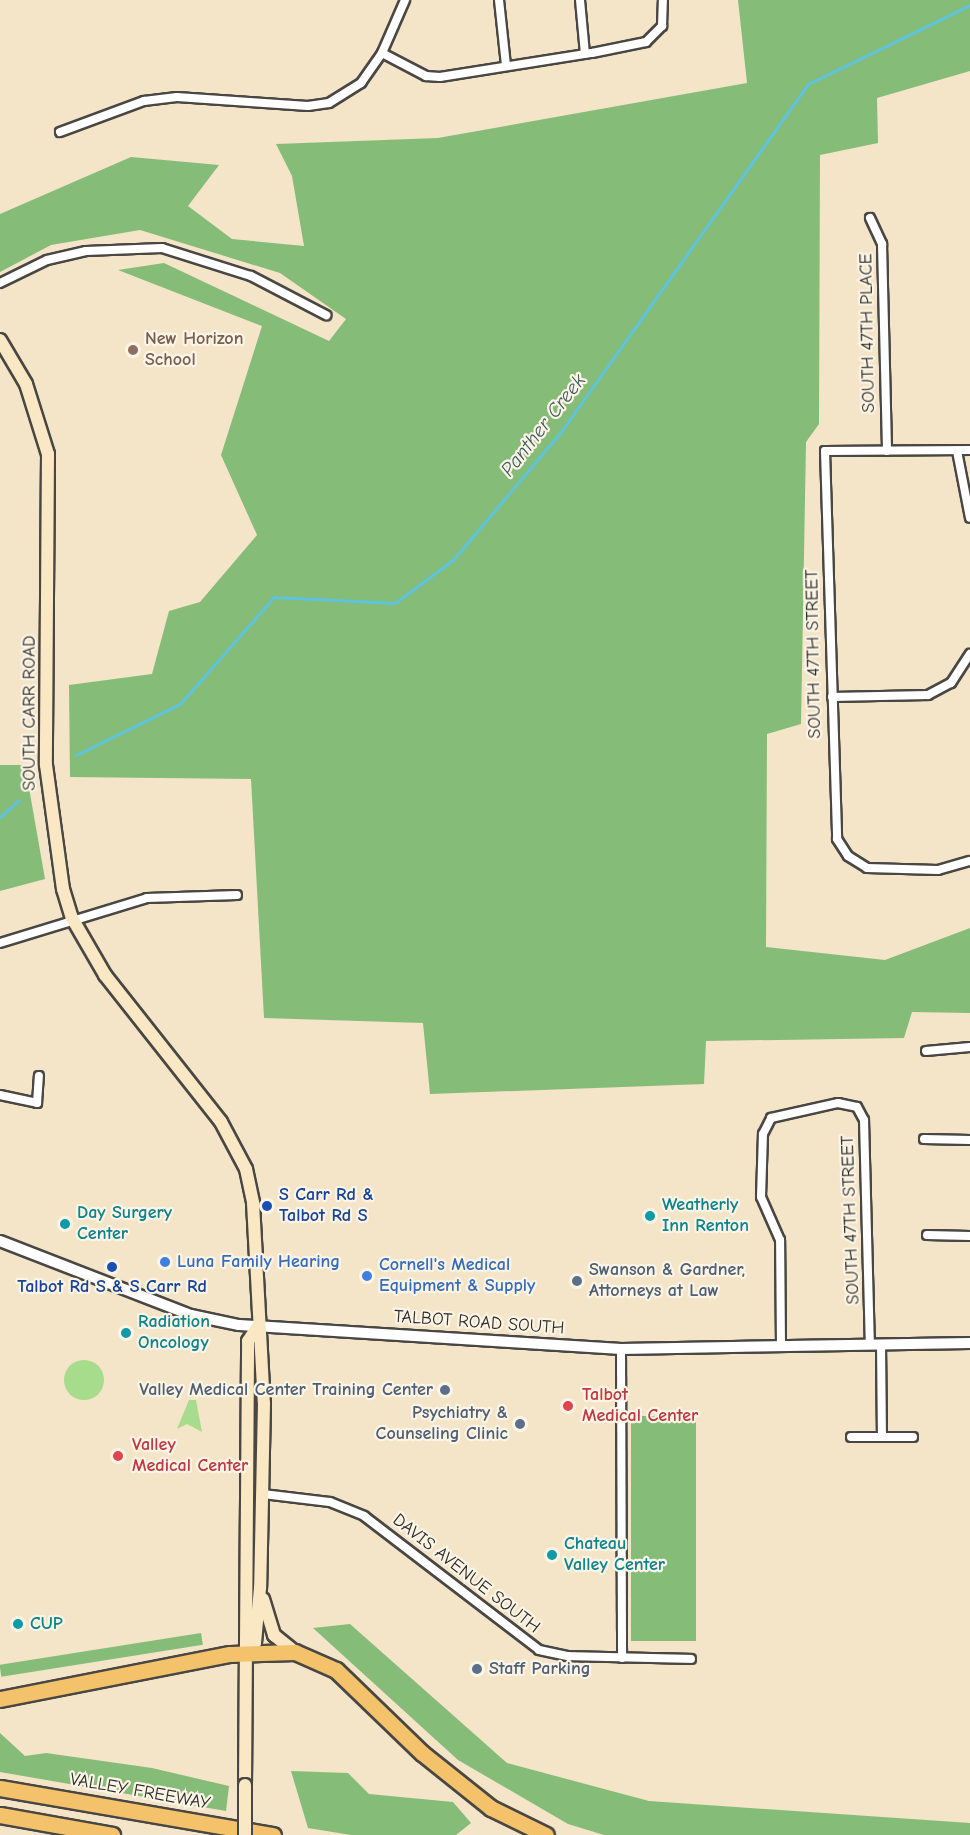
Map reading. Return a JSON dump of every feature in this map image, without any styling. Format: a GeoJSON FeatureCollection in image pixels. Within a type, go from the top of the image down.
{"type":"FeatureCollection","features":[{"type":"Feature","properties":{"kind":"highway"},"geometry":{"type":"LineString","coordinates":[[0,1699],[249,1652],[295,1652],[336,1670],[422,1753],[491,1808],[546,1835]]}},
{"type":"Feature","properties":{"kind":"highway","name":"VALLEY FREEWAY"},"geometry":{"type":"LineString","coordinates":[[0,1788],[273,1835]]}},
{"type":"Feature","properties":{"kind":"highway"},"geometry":{"type":"LineString","coordinates":[[0,1796],[226,1835]]}},
{"type":"Feature","properties":{"kind":"highway"},"geometry":{"type":"LineString","coordinates":[[0,1815],[112,1835]]}},
{"type":"Feature","properties":{"kind":"main road","name":"SOUTH CARR ROAD"},"geometry":{"type":"LineString","coordinates":[[0,340],[26,384],[48,454],[46,765],[57,863],[72,918],[105,975],[221,1122],[242,1160],[258,1235],[258,1326]]}},
{"type":"Feature","properties":{"kind":"main road"},"geometry":{"type":"LineString","coordinates":[[245,1835],[249,1652],[255,1643],[260,1588],[264,1343],[258,1326]]}},
{"type":"Feature","properties":{"kind":"main road"},"geometry":{"type":"LineString","coordinates":[[249,1652],[243,1642],[248,1341],[258,1326]]}},
{"type":"Feature","properties":{"kind":"main road"},"geometry":{"type":"LineString","coordinates":[[260,1588],[271,1629],[295,1652]]}},
{"type":"Feature","properties":{"kind":"street"},"geometry":{"type":"LineString","coordinates":[[60,132],[166,98],[308,106],[344,96],[382,53],[405,0]]}},
{"type":"Feature","properties":{"kind":"street"},"geometry":{"type":"LineString","coordinates":[[499,0],[506,66]]}},
{"type":"Feature","properties":{"kind":"street"},"geometry":{"type":"LineString","coordinates":[[580,0],[585,54]]}},
{"type":"Feature","properties":{"kind":"street"},"geometry":{"type":"LineString","coordinates":[[382,53],[426,76],[585,54],[646,42],[656,35],[663,0]]}},
{"type":"Feature","properties":{"kind":"street","name":"SOUTH 47TH PLACE"},"geometry":{"type":"LineString","coordinates":[[870,219],[882,244],[887,451]]}},
{"type":"Feature","properties":{"kind":"street"},"geometry":{"type":"LineString","coordinates":[[0,283],[47,261],[86,251],[162,248],[251,276],[326,315]]}},
{"type":"Feature","properties":{"kind":"street"},"geometry":{"type":"LineString","coordinates":[[887,451],[970,450]]}},
{"type":"Feature","properties":{"kind":"street","name":"SOUTH 47TH STREET"},"geometry":{"type":"LineString","coordinates":[[887,451],[825,451],[833,827],[845,853],[867,868],[938,870],[970,861]]}},
{"type":"Feature","properties":{"kind":"street"},"geometry":{"type":"LineString","coordinates":[[957,451],[970,518]]}},
{"type":"Feature","properties":{"kind":"street"},"geometry":{"type":"LineString","coordinates":[[832,697],[928,695],[951,682],[966,665],[970,654]]}},
{"type":"Feature","properties":{"kind":"street"},"geometry":{"type":"LineString","coordinates":[[0,943],[72,918],[165,895],[237,895]]}},
{"type":"Feature","properties":{"kind":"street"},"geometry":{"type":"LineString","coordinates":[[926,1051],[970,1047]]}},
{"type":"Feature","properties":{"kind":"street"},"geometry":{"type":"LineString","coordinates":[[0,1095],[37,1103],[39,1076]]}},
{"type":"Feature","properties":{"kind":"street","name":"SOUTH 47TH STREET"},"geometry":{"type":"LineString","coordinates":[[781,1345],[780,1240],[761,1197],[767,1123],[849,1103],[864,1120],[870,1174],[875,1344],[882,1437]]}},
{"type":"Feature","properties":{"kind":"street"},"geometry":{"type":"LineString","coordinates":[[924,1139],[970,1140]]}},
{"type":"Feature","properties":{"kind":"street"},"geometry":{"type":"LineString","coordinates":[[927,1235],[970,1236]]}},
{"type":"Feature","properties":{"kind":"street","name":"TALBOT ROAD SOUTH"},"geometry":{"type":"LineString","coordinates":[[0,1241],[191,1315],[258,1326],[621,1349],[970,1343]]}},
{"type":"Feature","properties":{"kind":"street"},"geometry":{"type":"LineString","coordinates":[[621,1349],[622,1658]]}},
{"type":"Feature","properties":{"kind":"street"},"geometry":{"type":"LineString","coordinates":[[851,1437],[913,1437]]}},
{"type":"Feature","properties":{"kind":"street","name":"DAVIS AVENUE SOUTH"},"geometry":{"type":"LineString","coordinates":[[262,1494],[330,1503],[364,1516],[539,1650],[622,1658],[691,1659]]}},
{"type":"Feature","properties":{"kind":"green space"},"geometry":{"type":"Polygon","coordinates":[[[738,0],[970,0],[970,71],[877,98],[878,143],[820,155],[819,424],[806,442],[801,724],[767,734],[766,947],[885,960],[970,928],[970,1013],[912,1012],[904,1038],[706,1041],[704,1084],[430,1094],[423,1023],[264,1018],[251,779],[70,777],[69,685],[152,674],[169,611],[200,602],[257,535],[221,455],[262,326],[118,270],[164,263],[329,341],[346,319],[280,273],[140,230],[51,245],[0,272],[0,214],[131,157],[219,165],[188,206],[232,239],[304,246],[292,176],[276,144],[438,138],[747,83],[738,0]]]}},
{"type":"Feature","properties":{"kind":"green space"},"geometry":{"type":"Polygon","coordinates":[[[0,765],[25,765],[45,879],[0,891],[0,765]]]}},
{"type":"Feature","properties":{"kind":"green space"},"geometry":{"type":"Polygon","coordinates":[[[84,1360],[98,1366],[104,1380],[98,1394],[84,1400],[70,1394],[64,1380],[70,1366],[84,1360]]]}},
{"type":"Feature","properties":{"kind":"green space"},"geometry":{"type":"Polygon","coordinates":[[[189,1400],[196,1400],[202,1432],[187,1424],[177,1429],[189,1400]]]}},
{"type":"Feature","properties":{"kind":"green space"},"geometry":{"type":"Polygon","coordinates":[[[631,1416],[696,1416],[696,1641],[631,1641],[631,1416]]]}},
{"type":"Feature","properties":{"kind":"green space"},"geometry":{"type":"Polygon","coordinates":[[[350,1624],[507,1763],[649,1801],[970,1823],[970,1835],[604,1835],[568,1824],[458,1760],[313,1628],[350,1624]]]}},
{"type":"Feature","properties":{"kind":"green space"},"geometry":{"type":"Polygon","coordinates":[[[201,1633],[203,1645],[1,1677],[0,1665],[201,1633]]]}},
{"type":"Feature","properties":{"kind":"green space"},"geometry":{"type":"Polygon","coordinates":[[[0,1733],[25,1756],[46,1753],[152,1768],[229,1786],[226,1811],[0,1772],[0,1733]]]}},
{"type":"Feature","properties":{"kind":"green space"},"geometry":{"type":"Polygon","coordinates":[[[291,1771],[348,1773],[369,1794],[453,1802],[471,1823],[456,1835],[351,1835],[308,1828],[291,1771]]]}},
{"type":"Feature","properties":{"kind":"waterway","name":"Panther Creek"},"geometry":{"type":"LineString","coordinates":[[76,755],[180,704],[274,597],[395,603],[453,560],[560,433],[808,84],[970,5]]}},
{"type":"Feature","properties":{"kind":"waterway","name":"Panther Creek"},"geometry":{"type":"LineString","coordinates":[[0,817],[19,800]]}},
{"type":"Feature","properties":{"kind":"place","name":"New Horizon School"},"geometry":{"type":"Point","coordinates":[133,350]}},
{"type":"Feature","properties":{"kind":"place","name":"S Carr Rd & Talbot Rd S"},"geometry":{"type":"Point","coordinates":[267,1206]}},
{"type":"Feature","properties":{"kind":"place","name":"Weatherly Inn Renton"},"geometry":{"type":"Point","coordinates":[650,1216]}},
{"type":"Feature","properties":{"kind":"place","name":"Day Surgery Center"},"geometry":{"type":"Point","coordinates":[65,1224]}},
{"type":"Feature","properties":{"kind":"place","name":"Luna Family Hearing"},"geometry":{"type":"Point","coordinates":[165,1262]}},
{"type":"Feature","properties":{"kind":"place","name":"Talbot Rd S & S Carr Rd"},"geometry":{"type":"Point","coordinates":[112,1267]}},
{"type":"Feature","properties":{"kind":"place","name":"Cornell's Medical Equipment & Supply"},"geometry":{"type":"Point","coordinates":[367,1276]}},
{"type":"Feature","properties":{"kind":"place","name":"Swanson & Gardner, Attorneys at Law"},"geometry":{"type":"Point","coordinates":[577,1281]}},
{"type":"Feature","properties":{"kind":"place","name":"Radiation Oncology"},"geometry":{"type":"Point","coordinates":[126,1333]}},
{"type":"Feature","properties":{"kind":"place","name":"Valley Medical Center Training Center"},"geometry":{"type":"Point","coordinates":[445,1390]}},
{"type":"Feature","properties":{"kind":"place","name":"Talbot Medical Center"},"geometry":{"type":"Point","coordinates":[568,1406]}},
{"type":"Feature","properties":{"kind":"place","name":"Psychiatry & Counseling Clinic"},"geometry":{"type":"Point","coordinates":[520,1424]}},
{"type":"Feature","properties":{"kind":"place","name":"Valley Medical Center"},"geometry":{"type":"Point","coordinates":[118,1456]}},
{"type":"Feature","properties":{"kind":"place","name":"Chateau Valley Center"},"geometry":{"type":"Point","coordinates":[552,1555]}},
{"type":"Feature","properties":{"kind":"place","name":"CUP"},"geometry":{"type":"Point","coordinates":[18,1624]}},
{"type":"Feature","properties":{"kind":"place","name":"Staff Parking"},"geometry":{"type":"Point","coordinates":[477,1669]}}]}
